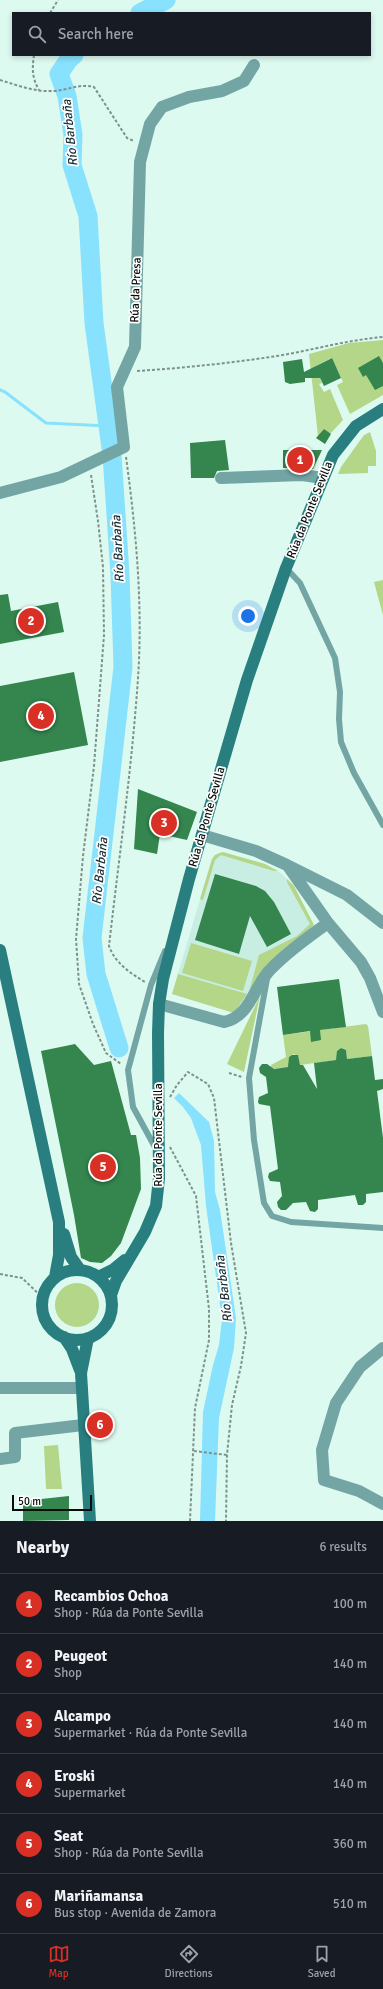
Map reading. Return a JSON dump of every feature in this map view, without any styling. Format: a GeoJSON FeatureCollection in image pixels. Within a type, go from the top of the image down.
{"type":"FeatureCollection","features":[{"type":"Feature","properties":{"kind":"street","name":"Rúa da Presa"},"geometry":{"type":"LineString","coordinates":[[124,447],[117,387],[135,347],[140,162],[150,124],[162,107],[189,97],[222,91],[244,81],[254,65]]}},
{"type":"Feature","properties":{"kind":"street","name":"Rúa da Ponte Sevilla"},"geometry":{"type":"LineString","coordinates":[[111,1295],[116,1281],[129,1257],[146,1232],[153,1217],[158,1192],[159,1004],[163,979],[202,835],[247,680],[286,568],[333,455],[356,426],[383,409]]}},
{"type":"Feature","properties":{"kind":"street"},"geometry":{"type":"LineString","coordinates":[[0,493],[61,477],[124,447]]}},
{"type":"Feature","properties":{"kind":"street"},"geometry":{"type":"LineString","coordinates":[[221,478],[302,475],[323,478]]}},
{"type":"Feature","properties":{"kind":"street"},"geometry":{"type":"LineString","coordinates":[[202,835],[256,851],[288,865],[347,895],[383,923]]}},
{"type":"Feature","properties":{"kind":"street"},"geometry":{"type":"LineString","coordinates":[[288,865],[328,923],[361,962],[370,978],[383,1012]]}},
{"type":"Feature","properties":{"kind":"street"},"geometry":{"type":"LineString","coordinates":[[159,1004],[224,1022],[232,1021],[247,1006],[268,970],[328,923]]}},
{"type":"Feature","properties":{"kind":"street"},"geometry":{"type":"LineString","coordinates":[[0,950],[59,1222],[71,1257],[80,1270]]}},
{"type":"Feature","properties":{"kind":"street"},"geometry":{"type":"LineString","coordinates":[[55,1277],[59,1255],[59,1222]]}},
{"type":"Feature","properties":{"kind":"street","name":"Rúa da Ponte Sevilla"},"geometry":{"type":"LineString","coordinates":[[98,1277],[114,1269],[129,1257]]}},
{"type":"Feature","properties":{"kind":"street"},"geometry":{"type":"LineString","coordinates":[[80,1270],[90,1272],[106,1285],[111,1295],[112,1307],[107,1324],[99,1333],[79,1340],[64,1337],[53,1330],[46,1318],[43,1298],[46,1289],[55,1277],[67,1271],[80,1270]]}},
{"type":"Feature","properties":{"kind":"street"},"geometry":{"type":"LineString","coordinates":[[64,1337],[72,1349],[81,1373]]}},
{"type":"Feature","properties":{"kind":"street"},"geometry":{"type":"LineString","coordinates":[[88,1338],[81,1373],[90,1521]]}},
{"type":"Feature","properties":{"kind":"street"},"geometry":{"type":"LineString","coordinates":[[383,1348],[360,1367],[336,1403],[322,1450],[324,1480],[359,1491],[383,1504]]}},
{"type":"Feature","properties":{"kind":"street"},"geometry":{"type":"LineString","coordinates":[[0,1388],[82,1388]]}},
{"type":"Feature","properties":{"kind":"street"},"geometry":{"type":"LineString","coordinates":[[0,1459],[16,1456],[15,1433],[83,1425]]}},
{"type":"Feature","properties":{"kind":"lane"},"geometry":{"type":"LineString","coordinates":[[286,568],[300,583],[335,658],[340,692],[339,719],[341,742],[354,773],[383,825]]}},
{"type":"Feature","properties":{"kind":"lane"},"geometry":{"type":"LineString","coordinates":[[159,1154],[133,1107],[128,1070],[156,972],[176,929]]}},
{"type":"Feature","properties":{"kind":"lane"},"geometry":{"type":"LineString","coordinates":[[268,970],[249,1078],[254,1140],[264,1203],[267,1211],[279,1220],[291,1222],[383,1228]]}},
{"type":"Feature","properties":{"kind":"path"},"geometry":{"type":"LineString","coordinates":[[51,12],[58,0]]}},
{"type":"Feature","properties":{"kind":"path"},"geometry":{"type":"LineString","coordinates":[[34,56],[32,71],[34,80],[39,90]]}},
{"type":"Feature","properties":{"kind":"path"},"geometry":{"type":"LineString","coordinates":[[0,80],[39,90],[52,91],[76,86],[94,86],[127,138],[144,146]]}},
{"type":"Feature","properties":{"kind":"path"},"geometry":{"type":"LineString","coordinates":[[123,371],[185,368],[278,356],[366,338],[383,337]]}},
{"type":"Feature","properties":{"kind":"path"},"geometry":{"type":"LineString","coordinates":[[124,447],[132,503],[139,615],[138,678],[108,946],[113,956],[131,974],[152,985]]}},
{"type":"Feature","properties":{"kind":"path"},"geometry":{"type":"LineString","coordinates":[[87,465],[92,479],[103,566],[104,635],[94,766],[79,896],[76,939],[79,984],[93,1024],[106,1053],[128,1070]]}},
{"type":"Feature","properties":{"kind":"path"},"geometry":{"type":"LineString","coordinates":[[169,1102],[171,1094],[188,1072],[208,1084],[214,1098],[216,1112],[231,1243],[246,1333],[241,1366],[232,1405],[227,1455],[226,1521]]}},
{"type":"Feature","properties":{"kind":"path"},"geometry":{"type":"LineString","coordinates":[[229,1073],[243,1077]]}},
{"type":"Feature","properties":{"kind":"path"},"geometry":{"type":"LineString","coordinates":[[168,1144],[196,1196],[209,1308],[209,1340],[195,1408],[190,1521]]}},
{"type":"Feature","properties":{"kind":"path"},"geometry":{"type":"LineString","coordinates":[[0,1274],[22,1278],[43,1298]]}},
{"type":"Feature","properties":{"kind":"path"},"geometry":{"type":"LineString","coordinates":[[194,1451],[227,1455]]}},
{"type":"Feature","properties":{"kind":"shaded area"},"geometry":{"type":"Polygon","coordinates":[[[220,852],[265,864],[282,874],[294,886],[314,925],[266,967],[234,1013],[172,994],[212,859],[220,852]]]}},
{"type":"Feature","properties":{"kind":"green space"},"geometry":{"type":"Polygon","coordinates":[[[383,340],[383,395],[350,414],[337,385],[343,382],[331,358],[314,367],[322,383],[319,384],[324,392],[330,389],[343,420],[330,434],[324,429],[318,436],[309,354],[349,343],[383,340]]]}},
{"type":"Feature","properties":{"kind":"green space"},"geometry":{"type":"Polygon","coordinates":[[[370,432],[376,451],[376,466],[368,466],[368,473],[338,474],[341,467],[364,435],[370,432]]]}},
{"type":"Feature","properties":{"kind":"green space"},"geometry":{"type":"Polygon","coordinates":[[[383,580],[383,615],[374,582],[383,580]]]}},
{"type":"Feature","properties":{"kind":"green space"},"geometry":{"type":"Polygon","coordinates":[[[223,852],[265,864],[278,871],[221,855],[215,860],[203,900],[200,899],[212,859],[215,855],[223,852]]]}},
{"type":"Feature","properties":{"kind":"green space"},"geometry":{"type":"Polygon","coordinates":[[[287,879],[294,886],[314,925],[266,967],[249,992],[259,955],[297,936],[310,924],[287,882],[287,879]]]}},
{"type":"Feature","properties":{"kind":"green space"},"geometry":{"type":"Polygon","coordinates":[[[191,943],[252,961],[243,991],[182,973],[191,943]]]}},
{"type":"Feature","properties":{"kind":"green space"},"geometry":{"type":"Polygon","coordinates":[[[178,974],[247,994],[234,1013],[172,994],[178,974]]]}},
{"type":"Feature","properties":{"kind":"green space"},"geometry":{"type":"Polygon","coordinates":[[[260,996],[244,1072],[227,1064],[260,996]]]}},
{"type":"Feature","properties":{"kind":"green space"},"geometry":{"type":"Polygon","coordinates":[[[366,1024],[368,1026],[372,1056],[347,1059],[346,1050],[341,1048],[337,1051],[337,1060],[300,1065],[298,1057],[294,1054],[289,1057],[290,1067],[271,1069],[271,1065],[286,1057],[283,1035],[366,1024]]]}},
{"type":"Feature","properties":{"kind":"green space"},"geometry":{"type":"Polygon","coordinates":[[[77,1283],[89,1287],[95,1293],[99,1305],[95,1317],[89,1323],[77,1327],[65,1323],[59,1317],[55,1305],[59,1293],[65,1287],[77,1283]]]}},
{"type":"Feature","properties":{"kind":"green space"},"geometry":{"type":"Polygon","coordinates":[[[58,1445],[62,1489],[46,1489],[44,1446],[58,1445]]]}},
{"type":"Feature","properties":{"kind":"water"},"geometry":{"type":"Polygon","coordinates":[[[179,1093],[209,1122],[214,1141],[215,1192],[220,1210],[236,1318],[234,1348],[219,1418],[215,1521],[200,1521],[203,1412],[219,1345],[222,1319],[206,1206],[201,1145],[191,1118],[174,1098],[179,1093]]]}},
{"type":"Feature","properties":{"kind":"building"},"geometry":{"type":"Polygon","coordinates":[[[379,356],[383,363],[383,386],[375,390],[366,375],[363,377],[358,368],[379,356]]]}},
{"type":"Feature","properties":{"kind":"building"},"geometry":{"type":"Polygon","coordinates":[[[332,358],[341,378],[324,386],[320,378],[305,378],[305,382],[290,384],[285,382],[283,362],[302,359],[304,372],[332,358]]]}},
{"type":"Feature","properties":{"kind":"building"},"geometry":{"type":"Polygon","coordinates":[[[324,429],[331,434],[325,444],[316,438],[324,429]]]}},
{"type":"Feature","properties":{"kind":"building"},"geometry":{"type":"Polygon","coordinates":[[[225,440],[229,470],[217,471],[214,478],[191,478],[190,443],[225,440]]]}},
{"type":"Feature","properties":{"kind":"building"},"geometry":{"type":"Polygon","coordinates":[[[283,450],[322,450],[313,469],[283,468],[283,450]]]}},
{"type":"Feature","properties":{"kind":"building"},"geometry":{"type":"Polygon","coordinates":[[[8,594],[11,611],[58,602],[64,632],[0,644],[0,595],[8,594]]]}},
{"type":"Feature","properties":{"kind":"building"},"geometry":{"type":"Polygon","coordinates":[[[74,672],[88,745],[0,762],[0,686],[74,672]]]}},
{"type":"Feature","properties":{"kind":"building"},"geometry":{"type":"Polygon","coordinates":[[[138,789],[197,812],[187,840],[160,834],[157,854],[134,849],[138,789]]]}},
{"type":"Feature","properties":{"kind":"building"},"geometry":{"type":"Polygon","coordinates":[[[215,874],[256,886],[265,891],[274,902],[291,934],[267,947],[250,916],[239,954],[195,940],[215,874]]]}},
{"type":"Feature","properties":{"kind":"building"},"geometry":{"type":"Polygon","coordinates":[[[339,979],[346,1027],[320,1030],[321,1040],[311,1042],[310,1031],[283,1035],[277,987],[339,979]]]}},
{"type":"Feature","properties":{"kind":"building"},"geometry":{"type":"Polygon","coordinates":[[[75,1044],[94,1065],[111,1061],[131,1135],[136,1135],[140,1158],[141,1189],[121,1243],[111,1256],[102,1263],[90,1262],[81,1258],[74,1215],[41,1051],[75,1044]]]}},
{"type":"Feature","properties":{"kind":"building"},"geometry":{"type":"Polygon","coordinates":[[[341,1048],[346,1050],[347,1059],[372,1056],[375,1080],[383,1079],[383,1089],[377,1091],[383,1138],[383,1192],[366,1194],[366,1202],[363,1205],[358,1205],[355,1195],[318,1200],[318,1209],[315,1212],[310,1211],[306,1202],[293,1203],[286,1210],[281,1210],[278,1207],[277,1202],[282,1196],[280,1182],[270,1181],[268,1177],[269,1173],[278,1169],[270,1106],[259,1104],[258,1102],[259,1097],[268,1093],[266,1077],[260,1073],[259,1068],[262,1064],[267,1064],[274,1069],[288,1067],[289,1057],[292,1055],[298,1055],[300,1065],[303,1065],[317,1089],[314,1063],[336,1060],[337,1051],[341,1048]]]}},
{"type":"Feature","properties":{"kind":"building"},"geometry":{"type":"Polygon","coordinates":[[[69,1496],[69,1520],[23,1521],[23,1501],[69,1496]]]}},
{"type":"Feature","properties":{"kind":"waterway","name":"Río Barbaña"},"geometry":{"type":"LineString","coordinates":[[142,12],[166,0]]}},
{"type":"Feature","properties":{"kind":"waterway","name":"Río Barbaña"},"geometry":{"type":"LineString","coordinates":[[73,56],[59,74],[67,96],[73,135],[72,165],[88,216],[94,323],[112,455],[120,574],[123,667],[92,938],[96,974],[119,1048]]}},
{"type":"Feature","properties":{"kind":"waterway"},"geometry":{"type":"LineString","coordinates":[[0,390],[5,392],[46,423],[108,426]]}},
{"type":"Feature","properties":{"kind":"place","name":"Recambios Ochoa"},"geometry":{"type":"Point","coordinates":[300,460]}},
{"type":"Feature","properties":{"kind":"place","name":"Peugeot"},"geometry":{"type":"Point","coordinates":[31,621]}},
{"type":"Feature","properties":{"kind":"place","name":"Eroski"},"geometry":{"type":"Point","coordinates":[41,716]}},
{"type":"Feature","properties":{"kind":"place","name":"Alcampo"},"geometry":{"type":"Point","coordinates":[164,823]}},
{"type":"Feature","properties":{"kind":"place","name":"Seat"},"geometry":{"type":"Point","coordinates":[103,1167]}},
{"type":"Feature","properties":{"kind":"place","name":"Mariñamansa"},"geometry":{"type":"Point","coordinates":[100,1425]}}]}
